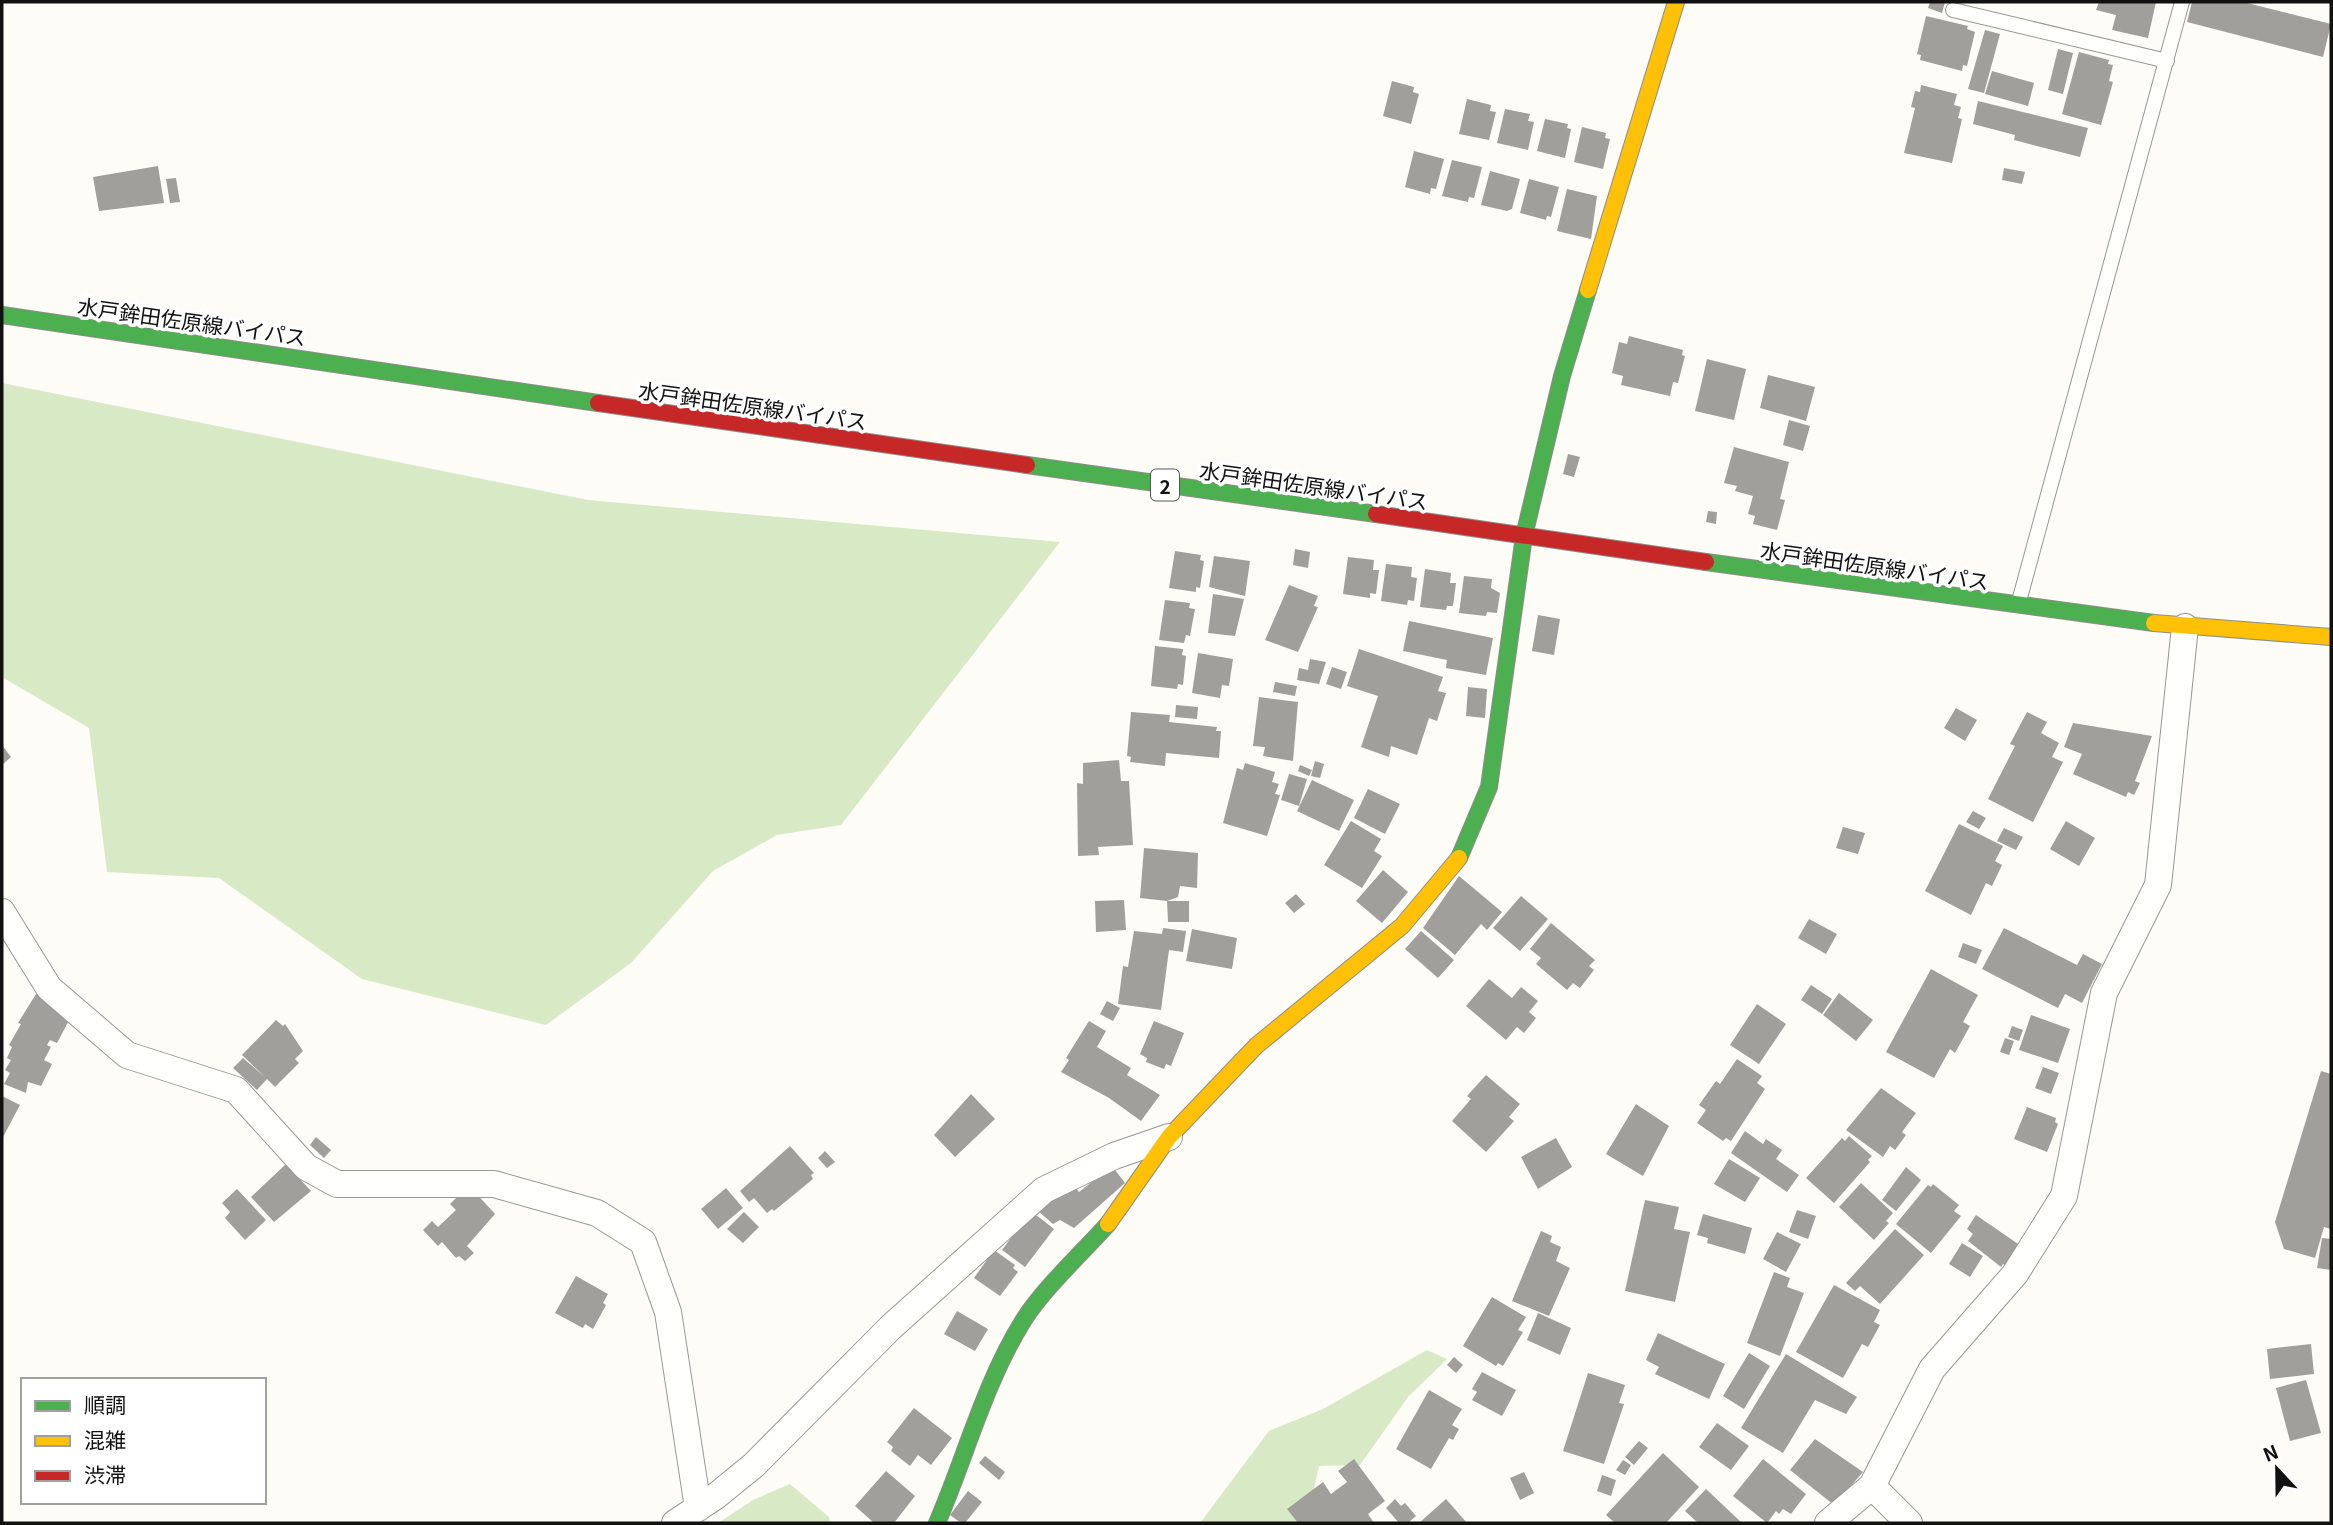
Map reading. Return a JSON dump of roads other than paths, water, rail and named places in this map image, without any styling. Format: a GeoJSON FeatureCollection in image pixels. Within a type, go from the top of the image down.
{"type":"FeatureCollection","features":[{"type":"Feature","properties":{"kind":"main road"},"geometry":{"type":"LineString","coordinates":[[937,1523],[959,1473],[981,1405],[1024,1320],[1119,1211],[1169,1137],[1256,1046],[1402,926],[1459,859],[1489,787],[1524,536],[1562,376],[1676,2]]}},
{"type":"Feature","properties":{"kind":"main road","name":"水戸鉾田佐原線バイパス"},"geometry":{"type":"LineString","coordinates":[[2,315],[2017,606],[2185,627],[2331,637]]}},
{"type":"Feature","properties":{"kind":"street"},"geometry":{"type":"LineString","coordinates":[[1828,1523],[1872,1486],[1932,1369],[2015,1273],[2064,1196],[2104,993],[2158,885],[2185,627]]}},
{"type":"Feature","properties":{"kind":"street"},"geometry":{"type":"LineString","coordinates":[[2,912],[50,988],[127,1055],[236,1090],[306,1167],[337,1184],[494,1184],[597,1213],[643,1242],[668,1312],[698,1508]]}},
{"type":"Feature","properties":{"kind":"street"},"geometry":{"type":"LineString","coordinates":[[675,1523],[754,1465],[891,1327],[1044,1190],[1114,1156],[1169,1137]]}},
{"type":"Feature","properties":{"kind":"street"},"geometry":{"type":"LineString","coordinates":[[1872,1486],[1909,1523]]}},
{"type":"Feature","properties":{"kind":"lane"},"geometry":{"type":"LineString","coordinates":[[2017,606],[2182,2]]}},
{"type":"Feature","properties":{"kind":"lane"},"geometry":{"type":"LineString","coordinates":[[1954,10],[2167,61]]}}]}
